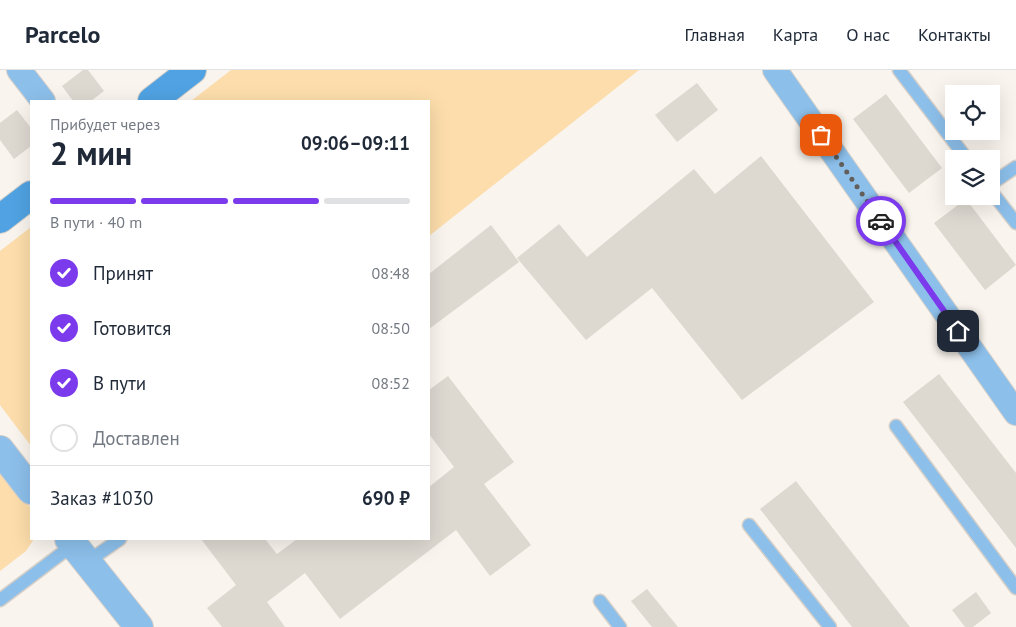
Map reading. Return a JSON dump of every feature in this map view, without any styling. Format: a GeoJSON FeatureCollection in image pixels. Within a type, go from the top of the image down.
{"type":"FeatureCollection","features":[{"type":"Feature","properties":{"kind":"main road"},"geometry":{"type":"LineString","coordinates":[[153,100],[192,70]]}},
{"type":"Feature","properties":{"kind":"main road"},"geometry":{"type":"LineString","coordinates":[[0,219],[30,196]]}},
{"type":"Feature","properties":{"kind":"street"},"geometry":{"type":"LineString","coordinates":[[19,70],[42,100]]}},
{"type":"Feature","properties":{"kind":"street"},"geometry":{"type":"LineString","coordinates":[[775,70],[1016,413]]}},
{"type":"Feature","properties":{"kind":"street"},"geometry":{"type":"LineString","coordinates":[[0,450],[30,489]]}},
{"type":"Feature","properties":{"kind":"street"},"geometry":{"type":"LineString","coordinates":[[77,548],[139,627]]}},
{"type":"Feature","properties":{"kind":"lane"},"geometry":{"type":"LineString","coordinates":[[899,70],[960,150]]}},
{"type":"Feature","properties":{"kind":"lane"},"geometry":{"type":"LineString","coordinates":[[1000,178],[1016,167]]}},
{"type":"Feature","properties":{"kind":"lane"},"geometry":{"type":"LineString","coordinates":[[1000,202],[1016,223]]}},
{"type":"Feature","properties":{"kind":"lane"},"geometry":{"type":"LineString","coordinates":[[896,426],[1016,588]]}},
{"type":"Feature","properties":{"kind":"lane"},"geometry":{"type":"LineString","coordinates":[[749,525],[830,627]]}},
{"type":"Feature","properties":{"kind":"lane"},"geometry":{"type":"LineString","coordinates":[[0,600],[77,548],[115,540]]}},
{"type":"Feature","properties":{"kind":"lane"},"geometry":{"type":"LineString","coordinates":[[600,601],[620,627]]}},
{"type":"Feature","properties":{"kind":"shaded area"},"geometry":{"type":"Polygon","coordinates":[[[231,70],[639,70],[430,235],[430,100],[192,100],[231,70]]]}},
{"type":"Feature","properties":{"kind":"shaded area"},"geometry":{"type":"Polygon","coordinates":[[[30,228],[30,445],[0,405],[0,251],[30,228]]]}},
{"type":"Feature","properties":{"kind":"shaded area"},"geometry":{"type":"Polygon","coordinates":[[[0,468],[30,507],[30,540],[33,540],[26,551],[0,571],[0,468]]]}},
{"type":"Feature","properties":{"kind":"building"},"geometry":{"type":"Polygon","coordinates":[[[83,70],[88,70],[104,91],[92,100],[72,100],[62,86],[83,70]]]}},
{"type":"Feature","properties":{"kind":"building"},"geometry":{"type":"Polygon","coordinates":[[[697,83],[718,110],[677,142],[655,115],[697,83]]]}},
{"type":"Feature","properties":{"kind":"building"},"geometry":{"type":"Polygon","coordinates":[[[886,94],[942,168],[909,193],[853,119],[886,94]]]}},
{"type":"Feature","properties":{"kind":"building"},"geometry":{"type":"Polygon","coordinates":[[[17,110],[30,127],[30,147],[14,159],[0,140],[0,123],[17,110]]]}},
{"type":"Feature","properties":{"kind":"building"},"geometry":{"type":"Polygon","coordinates":[[[761,156],[874,302],[742,400],[652,288],[586,340],[517,258],[559,224],[587,257],[694,169],[715,194],[761,156]]]}},
{"type":"Feature","properties":{"kind":"building"},"geometry":{"type":"Polygon","coordinates":[[[958,205],[971,205],[1016,265],[985,290],[934,223],[958,205]]]}},
{"type":"Feature","properties":{"kind":"building"},"geometry":{"type":"Polygon","coordinates":[[[491,225],[519,262],[430,328],[430,273],[491,225]]]}},
{"type":"Feature","properties":{"kind":"building"},"geometry":{"type":"Polygon","coordinates":[[[939,374],[1016,473],[1016,548],[903,402],[939,374]]]}},
{"type":"Feature","properties":{"kind":"building"},"geometry":{"type":"Polygon","coordinates":[[[448,376],[514,462],[484,484],[531,545],[490,576],[456,530],[340,619],[305,573],[267,602],[285,627],[222,627],[207,608],[236,585],[202,540],[266,540],[277,554],[296,540],[430,540],[430,486],[454,467],[430,435],[430,389],[448,376]]]}},
{"type":"Feature","properties":{"kind":"building"},"geometry":{"type":"Polygon","coordinates":[[[796,481],[910,627],[852,627],[760,509],[796,481]]]}},
{"type":"Feature","properties":{"kind":"building"},"geometry":{"type":"Polygon","coordinates":[[[647,589],[678,627],[652,627],[631,601],[647,589]]]}},
{"type":"Feature","properties":{"kind":"building"},"geometry":{"type":"Polygon","coordinates":[[[976,592],[991,613],[973,627],[965,627],[952,610],[976,592]]]}},
{"type":"Feature","properties":{"kind":"way so far"},"geometry":{"type":"LineString","coordinates":[[821,135],[881,221]]}},
{"type":"Feature","properties":{"kind":"route"},"geometry":{"type":"LineString","coordinates":[[881,221],[958,331]]}}]}
